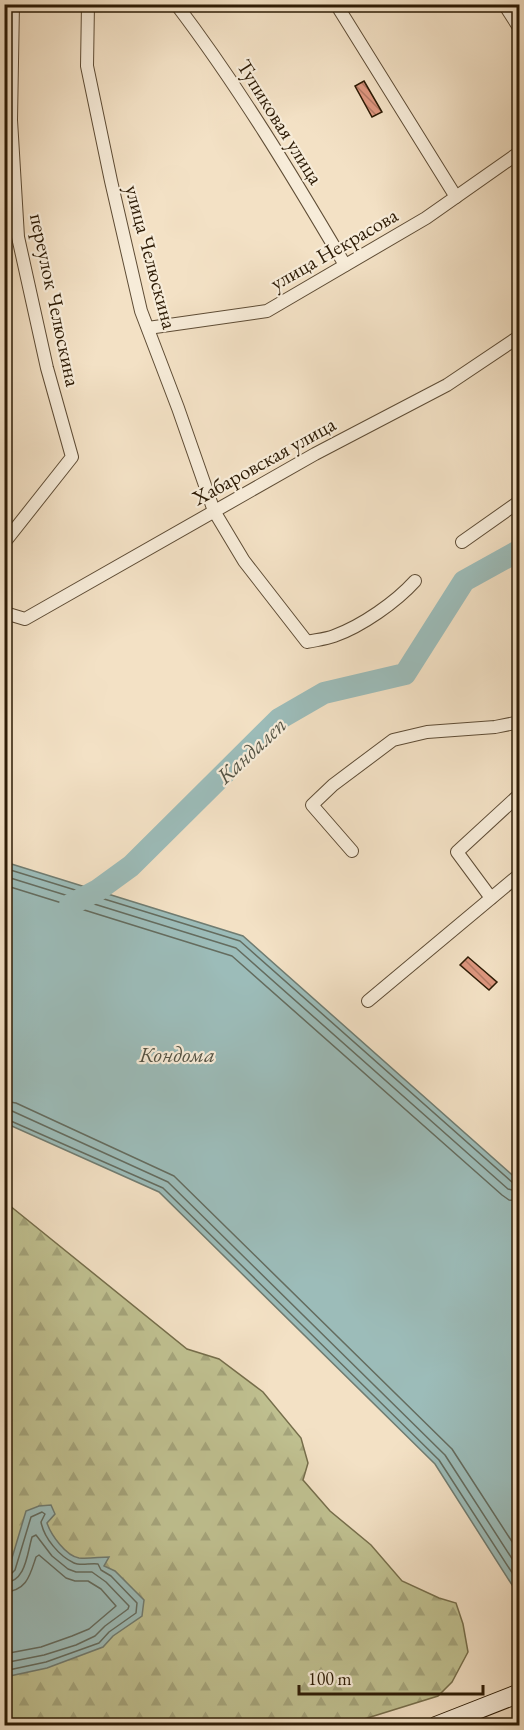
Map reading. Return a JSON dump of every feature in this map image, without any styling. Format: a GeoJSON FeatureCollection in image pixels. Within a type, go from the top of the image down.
{"type":"FeatureCollection","features":[{"type":"Feature","properties":{"kind":"main road"},"geometry":{"type":"LineString","coordinates":[[439,1725],[519,1693]]}},
{"type":"Feature","properties":{"kind":"street","name":"переулок Челюскина"},"geometry":{"type":"LineString","coordinates":[[4,543],[72,457],[47,368],[18,237],[11,120],[13,4]]}},
{"type":"Feature","properties":{"kind":"street","name":"улица Челюскина"},"geometry":{"type":"LineString","coordinates":[[88,4],[87,66],[141,311],[214,511],[244,561],[307,642],[335,636],[368,619],[402,595],[414,581]]}},
{"type":"Feature","properties":{"kind":"street","name":"Тупиковая улица"},"geometry":{"type":"LineString","coordinates":[[176,4],[209,48],[270,139],[345,264]]}},
{"type":"Feature","properties":{"kind":"street"},"geometry":{"type":"LineString","coordinates":[[336,4],[456,197]]}},
{"type":"Feature","properties":{"kind":"street"},"geometry":{"type":"LineString","coordinates":[[504,4],[519,29]]}},
{"type":"Feature","properties":{"kind":"street","name":"улица Некрасова"},"geometry":{"type":"LineString","coordinates":[[148,327],[267,310],[426,218],[519,152]]}},
{"type":"Feature","properties":{"kind":"street","name":"Хабаровская улица"},"geometry":{"type":"LineString","coordinates":[[4,610],[5,613],[26,619],[315,454],[447,385],[519,336]]}},
{"type":"Feature","properties":{"kind":"street"},"geometry":{"type":"LineString","coordinates":[[462,542],[519,501]]}},
{"type":"Feature","properties":{"kind":"street"},"geometry":{"type":"LineString","coordinates":[[352,851],[312,805],[333,785],[393,740],[427,732],[495,727],[519,722]]}},
{"type":"Feature","properties":{"kind":"street"},"geometry":{"type":"LineString","coordinates":[[491,898],[457,852],[519,794]]}},
{"type":"Feature","properties":{"kind":"street"},"geometry":{"type":"LineString","coordinates":[[368,1001],[519,874]]}},
{"type":"Feature","properties":{"kind":"green space"},"geometry":{"type":"Polygon","coordinates":[[[4,1201],[187,1349],[219,1359],[263,1392],[301,1438],[308,1463],[303,1480],[330,1511],[371,1545],[402,1581],[456,1603],[463,1624],[468,1652],[452,1682],[438,1696],[345,1725],[5,1725],[4,1201]]]}},
{"type":"Feature","properties":{"kind":"water","name":"Кондома"},"geometry":{"type":"Polygon","coordinates":[[[5,862],[243,936],[519,1181],[519,1596],[435,1464],[159,1192],[5,1123],[5,862]]]}},
{"type":"Feature","properties":{"kind":"water"},"geometry":{"type":"Polygon","coordinates":[[[51,1505],[55,1514],[47,1523],[60,1544],[69,1553],[79,1558],[109,1557],[104,1566],[115,1571],[144,1600],[142,1616],[113,1636],[103,1647],[47,1668],[5,1677],[5,1571],[9,1568],[26,1511],[39,1506],[51,1505]]]}},
{"type":"Feature","properties":{"kind":"building"},"geometry":{"type":"Polygon","coordinates":[[[364,81],[382,112],[372,117],[355,86],[364,81]]]}},
{"type":"Feature","properties":{"kind":"building"},"geometry":{"type":"Polygon","coordinates":[[[468,957],[497,982],[489,990],[460,965],[468,957]]]}},
{"type":"Feature","properties":{"kind":"waterway","name":"Кандалеп"},"geometry":{"type":"LineString","coordinates":[[70,905],[98,890],[131,866],[279,719],[324,693],[405,674],[464,581],[520,550]]}}]}
